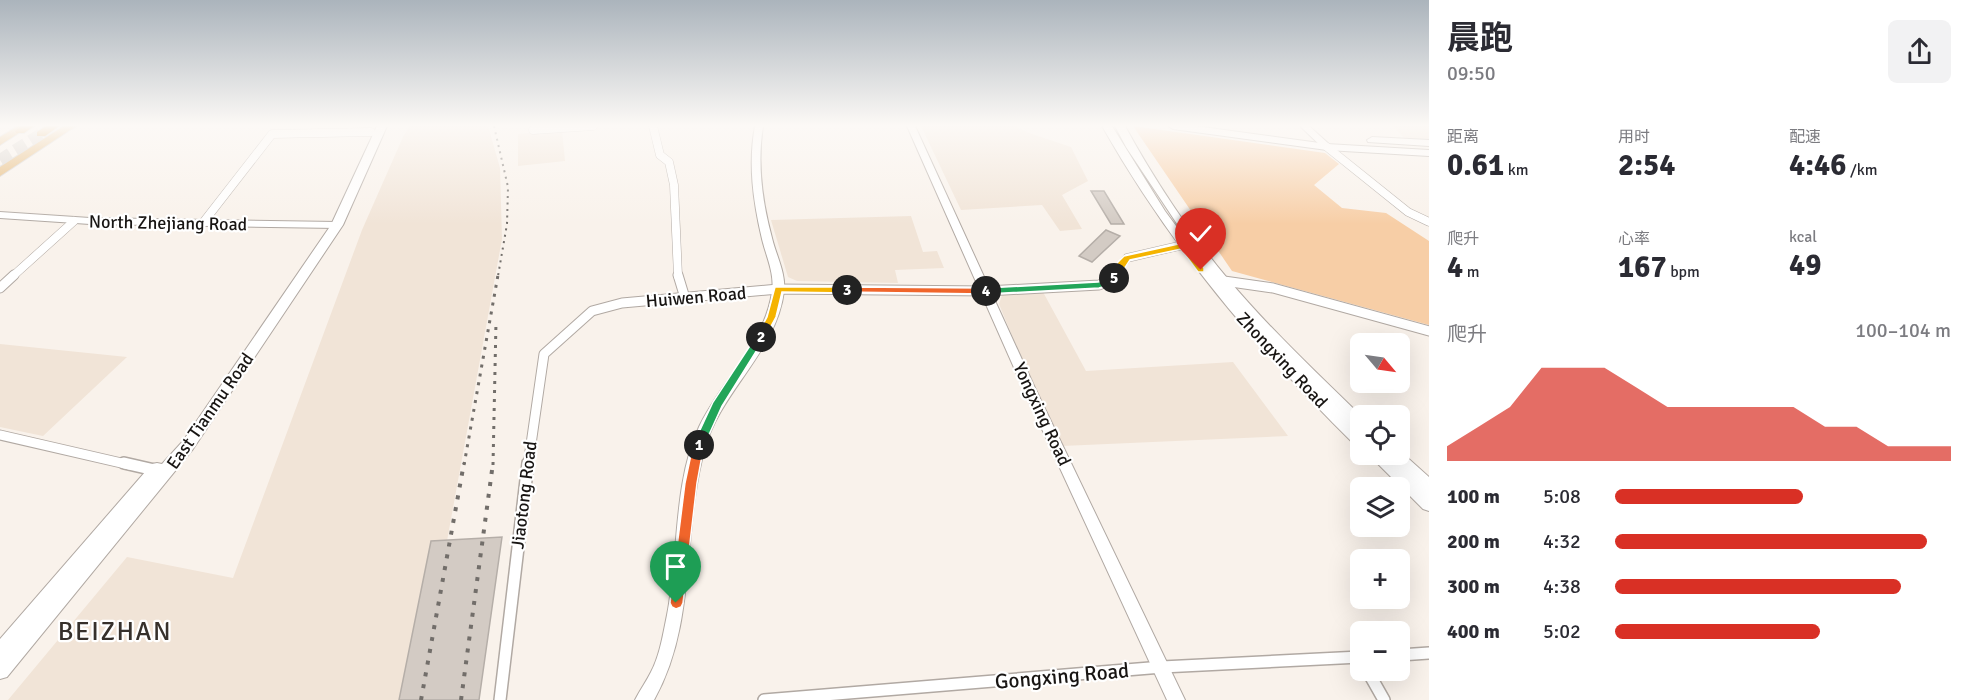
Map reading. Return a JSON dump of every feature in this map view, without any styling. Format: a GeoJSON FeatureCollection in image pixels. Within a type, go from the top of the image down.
{"type":"FeatureCollection","features":[{"type":"Feature","properties":{"kind":"main road"},"geometry":{"type":"LineString","coordinates":[[0,172],[21,159]]}},
{"type":"Feature","properties":{"kind":"main road","name":"East Tianmu Road"},"geometry":{"type":"LineString","coordinates":[[0,653],[161,472],[188,445],[332,225],[362,159]]}},
{"type":"Feature","properties":{"kind":"main road","name":"Zhongxing Road"},"geometry":{"type":"LineString","coordinates":[[1127,159],[1183,245],[1350,414]]}},
{"type":"Feature","properties":{"kind":"main road","name":"Zhongxing Road"},"geometry":{"type":"LineString","coordinates":[[1141,159],[1216,280],[1273,352],[1350,431]]}},
{"type":"Feature","properties":{"kind":"main road"},"geometry":{"type":"LineString","coordinates":[[1387,465],[1429,504]]}},
{"type":"Feature","properties":{"kind":"main road"},"geometry":{"type":"LineString","coordinates":[[1405,465],[1429,487]]}},
{"type":"Feature","properties":{"kind":"main road","name":"East Tianmu Road"},"geometry":{"type":"LineString","coordinates":[[0,670],[161,472]]}},
{"type":"Feature","properties":{"kind":"street"},"geometry":{"type":"LineString","coordinates":[[202,224],[253,159]]}},
{"type":"Feature","properties":{"kind":"street"},"geometry":{"type":"LineString","coordinates":[[665,159],[669,162],[674,185],[676,270],[685,298]]}},
{"type":"Feature","properties":{"kind":"street"},"geometry":{"type":"LineString","coordinates":[[644,700],[659,674],[672,629],[691,483],[700,440],[717,404],[768,324],[778,289],[777,273],[760,204],[756,159]]}},
{"type":"Feature","properties":{"kind":"street","name":"Yongxing Road"},"geometry":{"type":"LineString","coordinates":[[926,159],[1029,388],[1176,700]]}},
{"type":"Feature","properties":{"kind":"street"},"geometry":{"type":"LineString","coordinates":[[1341,159],[1408,212],[1429,222]]}},
{"type":"Feature","properties":{"kind":"street","name":"North Zhejiang Road"},"geometry":{"type":"LineString","coordinates":[[0,214],[74,221],[332,225]]}},
{"type":"Feature","properties":{"kind":"street"},"geometry":{"type":"LineString","coordinates":[[0,288],[74,221]]}},
{"type":"Feature","properties":{"kind":"street","name":"Huiwen Road"},"geometry":{"type":"LineString","coordinates":[[592,310],[622,303],[778,289],[987,291],[1106,284],[1113,279],[1127,258],[1183,245]]}},
{"type":"Feature","properties":{"kind":"street"},"geometry":{"type":"LineString","coordinates":[[1216,280],[1251,284],[1299,295],[1429,332]]}},
{"type":"Feature","properties":{"kind":"street","name":"Jiaotong Road"},"geometry":{"type":"LineString","coordinates":[[500,700],[535,405],[544,354],[592,310]]}},
{"type":"Feature","properties":{"kind":"street"},"geometry":{"type":"LineString","coordinates":[[0,435],[161,472]]}},
{"type":"Feature","properties":{"kind":"street"},"geometry":{"type":"LineString","coordinates":[[1410,654],[1429,653]]}},
{"type":"Feature","properties":{"kind":"street","name":"Gongxing Road"},"geometry":{"type":"LineString","coordinates":[[764,700],[1162,668],[1350,659]]}},
{"type":"Feature","properties":{"kind":"street"},"geometry":{"type":"LineString","coordinates":[[1373,681],[1384,700]]}},
{"type":"Feature","properties":{"kind":"shaded area"},"geometry":{"type":"Polygon","coordinates":[[[393,159],[497,159],[500,168],[502,239],[418,700],[8,700],[127,557],[233,578],[362,230],[393,159]]]}},
{"type":"Feature","properties":{"kind":"shaded area"},"geometry":{"type":"Polygon","coordinates":[[[518,159],[565,159],[565,161],[518,166],[518,159]]]}},
{"type":"Feature","properties":{"kind":"shaded area"},"geometry":{"type":"Polygon","coordinates":[[[937,159],[1077,159],[1088,181],[1062,195],[1082,229],[1060,231],[1042,205],[961,210],[937,159]]]}},
{"type":"Feature","properties":{"kind":"shaded area"},"geometry":{"type":"Polygon","coordinates":[[[1155,159],[1332,159],[1339,164],[1314,185],[1342,208],[1386,213],[1429,241],[1429,325],[1232,271],[1155,159]]]}},
{"type":"Feature","properties":{"kind":"shaded area"},"geometry":{"type":"Polygon","coordinates":[[[911,216],[923,252],[937,251],[944,268],[895,270],[898,283],[797,281],[788,277],[771,220],[911,216]]]}},
{"type":"Feature","properties":{"kind":"shaded area"},"geometry":{"type":"Polygon","coordinates":[[[1043,292],[1086,371],[1233,362],[1288,436],[1062,446],[1028,375],[999,304],[1002,295],[1043,292]]]}},
{"type":"Feature","properties":{"kind":"shaded area"},"geometry":{"type":"Polygon","coordinates":[[[0,344],[127,357],[43,436],[0,427],[0,344]]]}},
{"type":"Feature","properties":{"kind":"building"},"geometry":{"type":"Polygon","coordinates":[[[1091,191],[1104,191],[1124,224],[1111,224],[1091,191]]]}},
{"type":"Feature","properties":{"kind":"building"},"geometry":{"type":"Polygon","coordinates":[[[1106,230],[1120,236],[1092,262],[1079,256],[1106,230]]]}},
{"type":"Feature","properties":{"kind":"building"},"geometry":{"type":"Polygon","coordinates":[[[502,537],[479,700],[399,700],[431,541],[502,537]]]}},
{"type":"Feature","properties":{"kind":"railway"},"geometry":{"type":"LineString","coordinates":[[498,276],[507,224],[508,187],[501,159]]}},
{"type":"Feature","properties":{"kind":"railway"},"geometry":{"type":"LineString","coordinates":[[464,465],[498,275]]}},
{"type":"Feature","properties":{"kind":"railway"},"geometry":{"type":"LineString","coordinates":[[493,465],[496,322]]}},
{"type":"Feature","properties":{"kind":"railway"},"geometry":{"type":"LineString","coordinates":[[421,700],[464,463]]}},
{"type":"Feature","properties":{"kind":"railway"},"geometry":{"type":"LineString","coordinates":[[461,700],[493,463]]}},
{"type":"Feature","properties":{"kind":"district","name":"BEIZHAN"},"geometry":{"type":"Point","coordinates":[115,632]}},
{"type":"Feature","properties":{"kind":"route"},"geometry":{"type":"LineString","coordinates":[[676,603],[691,483],[700,440],[717,404],[763,334],[774,308],[778,289],[987,291],[1099,285],[1110,282],[1127,258],[1183,245],[1201,270]]}}]}
